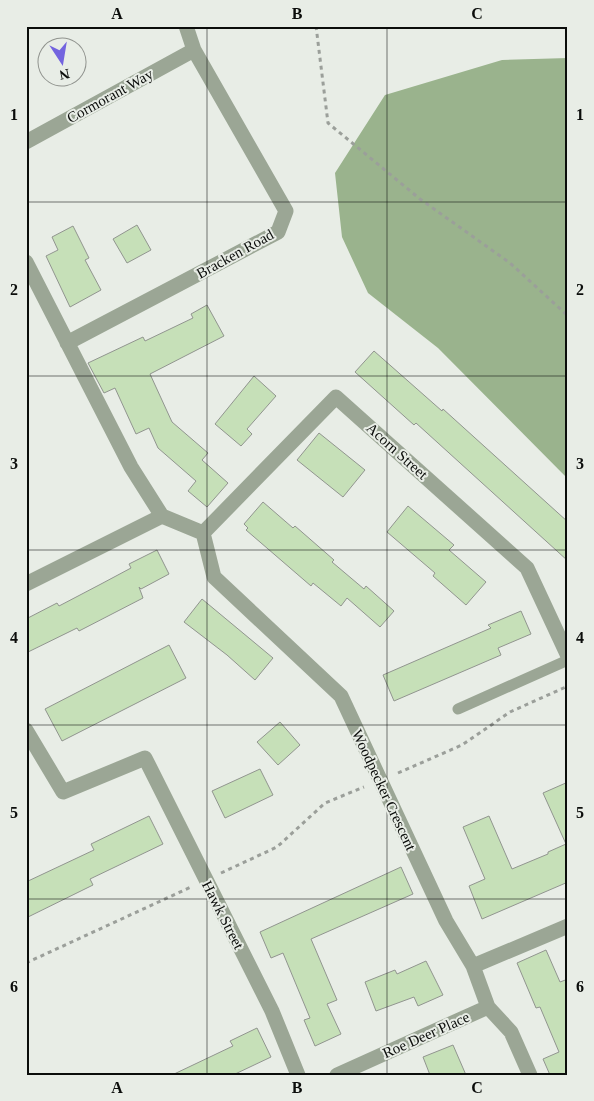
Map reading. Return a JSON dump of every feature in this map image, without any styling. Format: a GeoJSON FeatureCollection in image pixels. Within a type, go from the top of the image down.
{"type":"FeatureCollection","features":[{"type":"Feature","properties":{"kind":"street","name":"Bracken Road"},"geometry":{"type":"LineString","coordinates":[[67,343],[278,232],[286,211],[194,50],[186,26]]}},
{"type":"Feature","properties":{"kind":"street","name":"Cormorant Way"},"geometry":{"type":"LineString","coordinates":[[26,142],[194,50]]}},
{"type":"Feature","properties":{"kind":"street"},"geometry":{"type":"LineString","coordinates":[[26,262],[131,467],[162,516],[203,533]]}},
{"type":"Feature","properties":{"kind":"street","name":"Acorn Street"},"geometry":{"type":"LineString","coordinates":[[203,533],[336,397],[527,568],[568,656]]}},
{"type":"Feature","properties":{"kind":"street"},"geometry":{"type":"LineString","coordinates":[[26,584],[162,516]]}},
{"type":"Feature","properties":{"kind":"street","name":"Woodpecker Crescent"},"geometry":{"type":"LineString","coordinates":[[203,533],[214,577],[341,696],[446,921],[473,966],[488,1007],[511,1032],[530,1075]]}},
{"type":"Feature","properties":{"kind":"street","name":"Hawk Street"},"geometry":{"type":"LineString","coordinates":[[26,730],[63,792],[145,758],[205,881],[272,1011],[298,1075]]}},
{"type":"Feature","properties":{"kind":"street"},"geometry":{"type":"LineString","coordinates":[[473,966],[568,926]]}},
{"type":"Feature","properties":{"kind":"street","name":"Roe Deer Place"},"geometry":{"type":"LineString","coordinates":[[337,1075],[488,1007]]}},
{"type":"Feature","properties":{"kind":"lane"},"geometry":{"type":"LineString","coordinates":[[458,709],[568,660]]}},
{"type":"Feature","properties":{"kind":"path"},"geometry":{"type":"LineString","coordinates":[[316,26],[328,123],[420,199],[510,263],[568,316]]}},
{"type":"Feature","properties":{"kind":"path"},"geometry":{"type":"LineString","coordinates":[[26,963],[277,847],[325,803],[462,745],[510,712],[568,686]]}},
{"type":"Feature","properties":{"kind":"green space"},"geometry":{"type":"Polygon","coordinates":[[[568,58],[568,479],[438,348],[368,293],[342,237],[335,173],[385,95],[502,60],[568,58]]]}},
{"type":"Feature","properties":{"kind":"building"},"geometry":{"type":"Polygon","coordinates":[[[137,225],[151,250],[127,263],[113,239],[137,225]]]}},
{"type":"Feature","properties":{"kind":"building"},"geometry":{"type":"Polygon","coordinates":[[[73,226],[89,258],[85,260],[101,290],[70,307],[46,256],[58,250],[52,237],[73,226]]]}},
{"type":"Feature","properties":{"kind":"building"},"geometry":{"type":"Polygon","coordinates":[[[207,305],[224,336],[150,374],[172,422],[208,453],[202,460],[228,483],[207,507],[188,491],[196,481],[158,448],[149,428],[136,434],[115,388],[104,393],[88,363],[143,337],[145,341],[193,318],[191,314],[207,305]]]}},
{"type":"Feature","properties":{"kind":"building"},"geometry":{"type":"Polygon","coordinates":[[[374,351],[442,411],[443,409],[568,522],[568,561],[416,423],[414,425],[355,372],[374,351]]]}},
{"type":"Feature","properties":{"kind":"building"},"geometry":{"type":"Polygon","coordinates":[[[254,376],[276,396],[247,429],[252,434],[241,446],[215,424],[254,376]]]}},
{"type":"Feature","properties":{"kind":"building"},"geometry":{"type":"Polygon","coordinates":[[[319,433],[365,470],[343,497],[297,460],[319,433]]]}},
{"type":"Feature","properties":{"kind":"building"},"geometry":{"type":"Polygon","coordinates":[[[263,502],[293,528],[295,526],[334,560],[332,562],[364,589],[366,586],[394,611],[380,627],[347,598],[341,606],[313,583],[311,586],[246,530],[248,528],[244,524],[263,502]]]}},
{"type":"Feature","properties":{"kind":"building"},"geometry":{"type":"Polygon","coordinates":[[[408,506],[454,545],[449,550],[486,582],[466,605],[433,576],[435,573],[387,532],[408,506]]]}},
{"type":"Feature","properties":{"kind":"building"},"geometry":{"type":"Polygon","coordinates":[[[157,550],[169,574],[141,589],[139,587],[143,598],[79,631],[77,628],[26,653],[26,619],[57,603],[59,606],[101,584],[131,568],[129,564],[157,550]]]}},
{"type":"Feature","properties":{"kind":"building"},"geometry":{"type":"Polygon","coordinates":[[[202,599],[273,658],[255,680],[227,655],[184,622],[202,599]]]}},
{"type":"Feature","properties":{"kind":"building"},"geometry":{"type":"Polygon","coordinates":[[[521,611],[531,634],[498,648],[501,655],[394,701],[383,675],[491,628],[488,625],[521,611]]]}},
{"type":"Feature","properties":{"kind":"building"},"geometry":{"type":"Polygon","coordinates":[[[169,645],[186,678],[62,741],[45,709],[169,645]]]}},
{"type":"Feature","properties":{"kind":"building"},"geometry":{"type":"Polygon","coordinates":[[[280,722],[300,745],[278,765],[257,742],[280,722]]]}},
{"type":"Feature","properties":{"kind":"building"},"geometry":{"type":"Polygon","coordinates":[[[260,769],[273,795],[225,818],[212,791],[260,769]]]}},
{"type":"Feature","properties":{"kind":"building"},"geometry":{"type":"Polygon","coordinates":[[[568,782],[568,882],[482,919],[469,886],[485,879],[463,827],[489,816],[512,869],[548,854],[548,852],[566,844],[543,793],[568,782]]]}},
{"type":"Feature","properties":{"kind":"building"},"geometry":{"type":"Polygon","coordinates":[[[149,816],[163,844],[90,879],[93,885],[26,918],[26,882],[94,850],[91,844],[149,816]]]}},
{"type":"Feature","properties":{"kind":"building"},"geometry":{"type":"Polygon","coordinates":[[[401,867],[413,894],[311,939],[337,1000],[327,1004],[341,1034],[315,1046],[304,1020],[310,1018],[283,953],[271,958],[260,932],[401,867]]]}},
{"type":"Feature","properties":{"kind":"building"},"geometry":{"type":"Polygon","coordinates":[[[546,950],[560,982],[568,979],[568,1075],[550,1075],[543,1059],[559,1052],[540,1007],[536,1008],[517,963],[546,950]]]}},
{"type":"Feature","properties":{"kind":"building"},"geometry":{"type":"Polygon","coordinates":[[[426,961],[443,995],[418,1006],[414,997],[376,1011],[365,982],[395,970],[397,974],[426,961]]]}},
{"type":"Feature","properties":{"kind":"building"},"geometry":{"type":"Polygon","coordinates":[[[257,1028],[271,1057],[233,1075],[172,1075],[233,1046],[230,1041],[257,1028]]]}},
{"type":"Feature","properties":{"kind":"building"},"geometry":{"type":"Polygon","coordinates":[[[453,1045],[466,1075],[430,1075],[423,1057],[453,1045]]]}}]}
